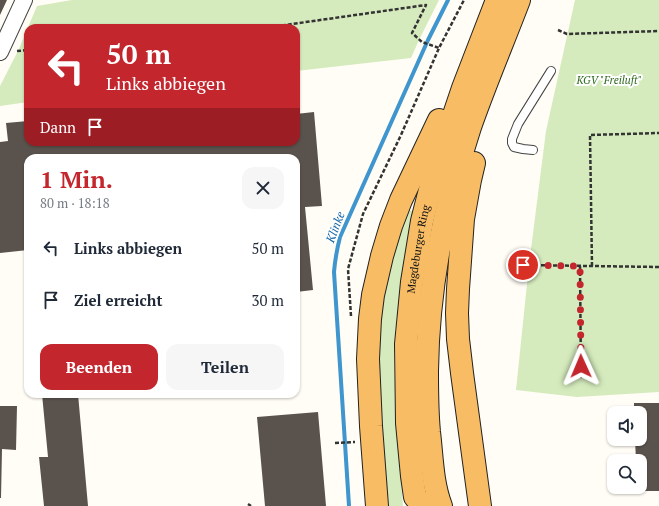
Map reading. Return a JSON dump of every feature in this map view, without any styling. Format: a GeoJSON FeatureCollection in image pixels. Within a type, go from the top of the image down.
{"type":"FeatureCollection","features":[{"type":"Feature","properties":{"kind":"highway","name":"Magdeburger Ring"},"geometry":{"type":"LineString","coordinates":[[424,506],[415,497],[407,423],[406,344],[412,282],[422,221],[434,174],[448,129],[497,0]]}},
{"type":"Feature","properties":{"kind":"highway","name":"Magdeburger Ring"},"geometry":{"type":"LineString","coordinates":[[441,506],[437,495],[433,472],[427,404],[428,348],[433,284],[444,222],[456,173],[470,127],[502,42],[520,0]]}},
{"type":"Feature","properties":{"kind":"highway"},"geometry":{"type":"LineString","coordinates":[[480,506],[459,350],[458,289],[462,234],[468,186],[479,143],[505,63],[502,42]]}},
{"type":"Feature","properties":{"kind":"highway"},"geometry":{"type":"LineString","coordinates":[[377,506],[368,359],[370,319],[378,272],[389,231],[405,189],[436,126],[460,68],[478,48]]}},
{"type":"Feature","properties":{"kind":"street"},"geometry":{"type":"LineString","coordinates":[[0,52],[24,0]]}},
{"type":"Feature","properties":{"kind":"lane"},"geometry":{"type":"LineString","coordinates":[[533,150],[514,147],[512,139],[526,110],[551,71]]}},
{"type":"Feature","properties":{"kind":"path"},"geometry":{"type":"LineString","coordinates":[[299,24],[426,5],[412,33],[422,42],[439,48]]}},
{"type":"Feature","properties":{"kind":"path"},"geometry":{"type":"LineString","coordinates":[[558,30],[567,34],[659,31]]}},
{"type":"Feature","properties":{"kind":"path"},"geometry":{"type":"LineString","coordinates":[[18,51],[24,50]]}},
{"type":"Feature","properties":{"kind":"path"},"geometry":{"type":"LineString","coordinates":[[592,266],[590,135],[659,133]]}},
{"type":"Feature","properties":{"kind":"path"},"geometry":{"type":"LineString","coordinates":[[523,265],[659,267]]}},
{"type":"Feature","properties":{"kind":"path"},"geometry":{"type":"LineString","coordinates":[[580,266],[581,380]]}},
{"type":"Feature","properties":{"kind":"path"},"geometry":{"type":"LineString","coordinates":[[335,443],[354,442]]}},
{"type":"Feature","properties":{"kind":"green space"},"geometry":{"type":"Polygon","coordinates":[[[72,0],[439,0],[411,58],[300,71],[300,24],[29,24],[37,6],[72,0]]]}},
{"type":"Feature","properties":{"kind":"green space","name":"KGV \"Freiluft\""},"geometry":{"type":"Polygon","coordinates":[[[575,0],[659,0],[659,392],[577,397],[516,390],[529,265],[546,131],[575,0]]]}},
{"type":"Feature","properties":{"kind":"green space"},"geometry":{"type":"Polygon","coordinates":[[[24,37],[24,103],[0,106],[0,86],[24,37]]]}},
{"type":"Feature","properties":{"kind":"green space"},"geometry":{"type":"Polygon","coordinates":[[[409,210],[412,211],[412,215],[403,268],[395,332],[394,354],[396,414],[403,506],[389,506],[380,411],[377,322],[390,251],[409,210]]]}},
{"type":"Feature","properties":{"kind":"building"},"geometry":{"type":"Polygon","coordinates":[[[0,0],[7,0],[0,15],[0,0]]]}},
{"type":"Feature","properties":{"kind":"building"},"geometry":{"type":"Polygon","coordinates":[[[314,112],[322,206],[305,207],[313,290],[300,292],[300,154],[24,154],[24,250],[0,253],[0,142],[8,141],[6,123],[24,121],[24,146],[300,146],[300,114],[314,112]]]}},
{"type":"Feature","properties":{"kind":"building"},"geometry":{"type":"Polygon","coordinates":[[[42,398],[78,398],[88,506],[44,506],[39,457],[48,457],[42,398]]]}},
{"type":"Feature","properties":{"kind":"building"},"geometry":{"type":"Polygon","coordinates":[[[634,403],[659,403],[659,491],[647,491],[647,454],[636,454],[635,446],[647,446],[647,406],[634,406],[634,403]]]}},
{"type":"Feature","properties":{"kind":"building"},"geometry":{"type":"Polygon","coordinates":[[[0,406],[17,406],[16,450],[2,449],[1,498],[0,498],[0,406]]]}},
{"type":"Feature","properties":{"kind":"building"},"geometry":{"type":"Polygon","coordinates":[[[318,412],[326,506],[265,506],[257,417],[318,412]]]}},
{"type":"Feature","properties":{"kind":"waterway","name":"Klinke"},"geometry":{"type":"LineString","coordinates":[[349,506],[334,272],[337,250],[340,237],[428,40],[448,0]]}},
{"type":"Feature","properties":{"kind":"route"},"geometry":{"type":"LineString","coordinates":[[523,265],[580,266],[581,366]]}}]}
